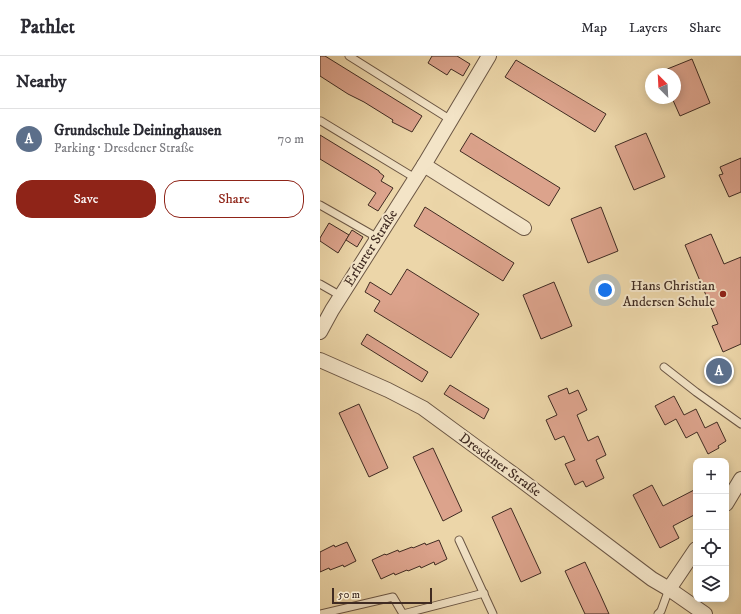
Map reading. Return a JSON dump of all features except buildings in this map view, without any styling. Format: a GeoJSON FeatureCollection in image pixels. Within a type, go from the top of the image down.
{"type":"FeatureCollection","features":[{"type":"Feature","properties":{"kind":"street","name":"Erfurter Straße"},"geometry":{"type":"LineString","coordinates":[[320,332],[332,310],[424,165],[490,56]]}},
{"type":"Feature","properties":{"kind":"street"},"geometry":{"type":"LineString","coordinates":[[424,165],[524,228]]}},
{"type":"Feature","properties":{"kind":"street","name":"Dresdener Straße"},"geometry":{"type":"LineString","coordinates":[[320,360],[388,390],[423,408],[652,579],[705,614]]}},
{"type":"Feature","properties":{"kind":"street"},"geometry":{"type":"LineString","coordinates":[[729,499],[741,479]]}},
{"type":"Feature","properties":{"kind":"street"},"geometry":{"type":"LineString","coordinates":[[669,589],[693,553]]}},
{"type":"Feature","properties":{"kind":"lane"},"geometry":{"type":"LineString","coordinates":[[349,56],[451,120]]}},
{"type":"Feature","properties":{"kind":"lane"},"geometry":{"type":"LineString","coordinates":[[321,121],[415,178]]}},
{"type":"Feature","properties":{"kind":"lane"},"geometry":{"type":"LineString","coordinates":[[320,205],[378,238]]}},
{"type":"Feature","properties":{"kind":"lane"},"geometry":{"type":"LineString","coordinates":[[320,284],[341,296]]}},
{"type":"Feature","properties":{"kind":"lane"},"geometry":{"type":"LineString","coordinates":[[664,367],[741,424]]}},
{"type":"Feature","properties":{"kind":"lane"},"geometry":{"type":"LineString","coordinates":[[459,540],[493,614]]}},
{"type":"Feature","properties":{"kind":"lane"},"geometry":{"type":"LineString","coordinates":[[658,614],[661,611],[669,589]]}},
{"type":"Feature","properties":{"kind":"lane"},"geometry":{"type":"LineString","coordinates":[[320,614],[393,597],[403,614],[484,593]]}},
{"type":"Feature","properties":{"kind":"place","name":"Hans Christian Andersen Schule"},"geometry":{"type":"Point","coordinates":[723,294]}},
{"type":"Feature","properties":{"kind":"place","name":"Grundschule Deininghausen"},"geometry":{"type":"Point","coordinates":[719,371]}}]}
